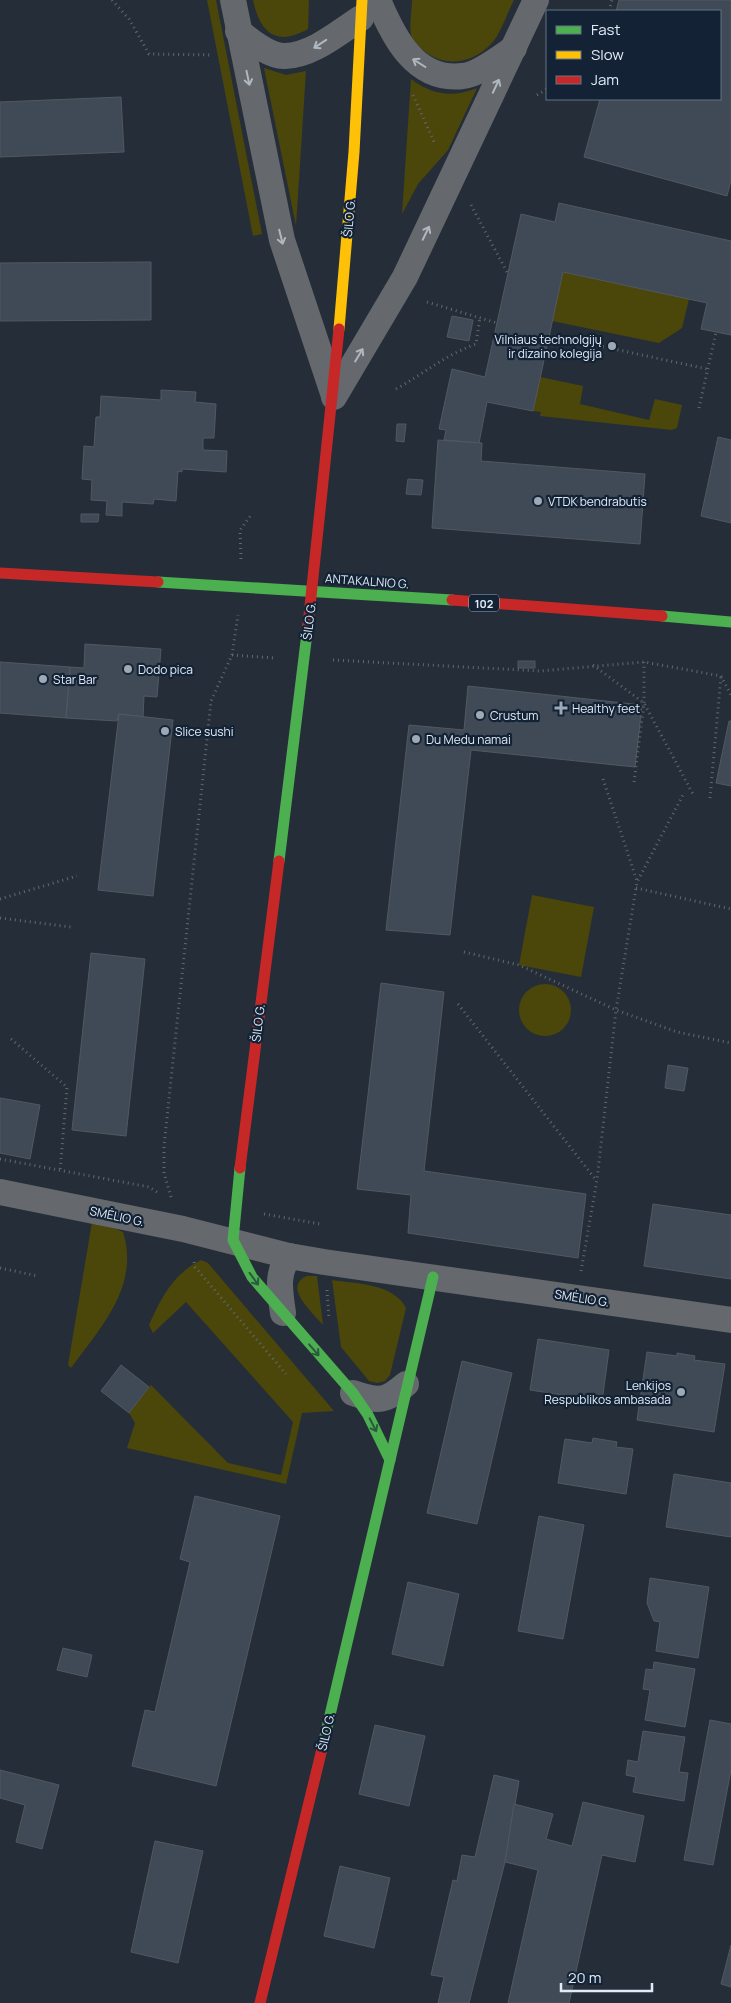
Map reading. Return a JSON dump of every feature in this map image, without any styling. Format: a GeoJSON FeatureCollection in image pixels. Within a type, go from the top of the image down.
{"type":"FeatureCollection","features":[{"type":"Feature","properties":{"kind":"street"},"geometry":{"type":"LineString","coordinates":[[232,0],[282,240],[334,397]]}},
{"type":"Feature","properties":{"kind":"street"},"geometry":{"type":"LineString","coordinates":[[334,397],[405,277],[536,0]]}},
{"type":"Feature","properties":{"kind":"street"},"geometry":{"type":"LineString","coordinates":[[238,31],[260,47],[284,56],[313,49],[367,6],[389,27],[407,55],[439,74],[464,76],[488,65],[514,48]]}},
{"type":"Feature","properties":{"kind":"street","name":"ŠILO G."},"geometry":{"type":"LineString","coordinates":[[233,1240],[265,964],[313,592],[334,397],[367,6]]}},
{"type":"Feature","properties":{"kind":"street","name":"ANTAKALNIO G."},"geometry":{"type":"LineString","coordinates":[[0,573],[241,587],[655,615],[731,622]]}},
{"type":"Feature","properties":{"kind":"street","name":"SMĖLIO G."},"geometry":{"type":"LineString","coordinates":[[0,1192],[183,1228],[233,1240]]}},
{"type":"Feature","properties":{"kind":"street"},"geometry":{"type":"LineString","coordinates":[[233,1240],[289,1256],[433,1277]]}},
{"type":"Feature","properties":{"kind":"street"},"geometry":{"type":"LineString","coordinates":[[233,1240],[252,1277],[353,1393],[368,1415],[390,1460]]}},
{"type":"Feature","properties":{"kind":"street"},"geometry":{"type":"LineString","coordinates":[[283,1313],[278,1283],[282,1266],[289,1256]]}},
{"type":"Feature","properties":{"kind":"street","name":"ŠILO G."},"geometry":{"type":"LineString","coordinates":[[260,2003],[433,1277]]}},
{"type":"Feature","properties":{"kind":"street","name":"SMĖLIO G."},"geometry":{"type":"LineString","coordinates":[[433,1277],[731,1320]]}},
{"type":"Feature","properties":{"kind":"street"},"geometry":{"type":"LineString","coordinates":[[353,1393],[376,1400],[392,1396],[406,1384]]}},
{"type":"Feature","properties":{"kind":"path"},"geometry":{"type":"LineString","coordinates":[[112,0],[129,19],[149,54],[213,55]]}},
{"type":"Feature","properties":{"kind":"path"},"geometry":{"type":"LineString","coordinates":[[537,95],[546,90]]}},
{"type":"Feature","properties":{"kind":"path"},"geometry":{"type":"LineString","coordinates":[[427,302],[497,323]]}},
{"type":"Feature","properties":{"kind":"path"},"geometry":{"type":"LineString","coordinates":[[396,389],[426,373],[451,353],[476,344],[480,318]]}},
{"type":"Feature","properties":{"kind":"path"},"geometry":{"type":"LineString","coordinates":[[699,408],[716,332]]}},
{"type":"Feature","properties":{"kind":"path"},"geometry":{"type":"LineString","coordinates":[[549,335],[707,369]]}},
{"type":"Feature","properties":{"kind":"path"},"geometry":{"type":"LineString","coordinates":[[0,1159],[149,1188],[171,1199],[164,1173],[164,1146],[211,701],[232,656],[241,587],[240,530],[251,515]]}},
{"type":"Feature","properties":{"kind":"path"},"geometry":{"type":"LineString","coordinates":[[232,656],[540,671],[644,662],[721,676]]}},
{"type":"Feature","properties":{"kind":"path"},"geometry":{"type":"LineString","coordinates":[[634,782],[644,703],[644,662]]}},
{"type":"Feature","properties":{"kind":"path"},"geometry":{"type":"LineString","coordinates":[[592,665],[644,703],[694,796]]}},
{"type":"Feature","properties":{"kind":"path"},"geometry":{"type":"LineString","coordinates":[[721,676],[731,695]]}},
{"type":"Feature","properties":{"kind":"path"},"geometry":{"type":"LineString","coordinates":[[710,798],[721,676]]}},
{"type":"Feature","properties":{"kind":"path"},"geometry":{"type":"LineString","coordinates":[[603,779],[637,882]]}},
{"type":"Feature","properties":{"kind":"path"},"geometry":{"type":"LineString","coordinates":[[578,1297],[597,1180],[616,1010],[637,882],[684,793]]}},
{"type":"Feature","properties":{"kind":"path"},"geometry":{"type":"LineString","coordinates":[[0,900],[77,876]]}},
{"type":"Feature","properties":{"kind":"path"},"geometry":{"type":"LineString","coordinates":[[636,888],[731,909]]}},
{"type":"Feature","properties":{"kind":"path"},"geometry":{"type":"LineString","coordinates":[[0,918],[71,927]]}},
{"type":"Feature","properties":{"kind":"path"},"geometry":{"type":"LineString","coordinates":[[464,952],[519,965],[616,1010],[677,1032],[731,1043]]}},
{"type":"Feature","properties":{"kind":"path"},"geometry":{"type":"LineString","coordinates":[[458,1004],[597,1180]]}},
{"type":"Feature","properties":{"kind":"path"},"geometry":{"type":"LineString","coordinates":[[11,1039],[67,1087],[56,1203]]}},
{"type":"Feature","properties":{"kind":"path"},"geometry":{"type":"LineString","coordinates":[[183,1228],[195,1267],[286,1374]]}},
{"type":"Feature","properties":{"kind":"path"},"geometry":{"type":"LineString","coordinates":[[324,1262],[330,1326]]}},
{"type":"Feature","properties":{"kind":"path"},"geometry":{"type":"LineString","coordinates":[[0,1268],[38,1276]]}},
{"type":"Feature","properties":{"kind":"shaded area"},"geometry":{"type":"Polygon","coordinates":[[[207,0],[216,0],[262,234],[253,236],[207,0]]]}},
{"type":"Feature","properties":{"kind":"shaded area"},"geometry":{"type":"Polygon","coordinates":[[[253,0],[309,0],[308,29],[287,37],[271,34],[260,21],[253,0]]]}},
{"type":"Feature","properties":{"kind":"shaded area"},"geometry":{"type":"Polygon","coordinates":[[[412,0],[514,0],[501,29],[491,44],[475,56],[458,61],[449,61],[431,56],[419,47],[413,39],[410,26],[412,0]]]}},
{"type":"Feature","properties":{"kind":"shaded area"},"geometry":{"type":"Polygon","coordinates":[[[264,68],[286,75],[306,71],[296,226],[264,68]]]}},
{"type":"Feature","properties":{"kind":"shaded area"},"geometry":{"type":"Polygon","coordinates":[[[411,79],[435,92],[451,94],[477,88],[448,150],[418,184],[402,214],[411,79]]]}},
{"type":"Feature","properties":{"kind":"shaded area"},"geometry":{"type":"Polygon","coordinates":[[[563,272],[689,299],[682,328],[659,343],[552,321],[563,272]]]}},
{"type":"Feature","properties":{"kind":"shaded area"},"geometry":{"type":"Polygon","coordinates":[[[540,377],[583,386],[580,404],[649,420],[655,399],[682,405],[677,428],[672,430],[540,416],[541,412],[533,411],[540,377]]]}},
{"type":"Feature","properties":{"kind":"shaded area"},"geometry":{"type":"Polygon","coordinates":[[[532,895],[594,907],[581,977],[519,965],[532,895]]]}},
{"type":"Feature","properties":{"kind":"shaded area"},"geometry":{"type":"Polygon","coordinates":[[[545,984],[555,986],[563,992],[569,1000],[571,1010],[569,1020],[563,1028],[555,1034],[545,1036],[535,1034],[527,1028],[521,1020],[519,1010],[521,1000],[527,992],[535,986],[545,984]]]}},
{"type":"Feature","properties":{"kind":"shaded area"},"geometry":{"type":"Polygon","coordinates":[[[92,1222],[107,1225],[123,1232],[127,1252],[126,1270],[122,1288],[115,1305],[71,1368],[68,1365],[92,1222]]]}},
{"type":"Feature","properties":{"kind":"shaded area"},"geometry":{"type":"Polygon","coordinates":[[[201,1260],[208,1263],[334,1411],[302,1413],[286,1484],[127,1448],[135,1423],[129,1413],[151,1385],[228,1463],[281,1475],[293,1422],[186,1302],[153,1333],[149,1325],[163,1296],[175,1280],[201,1260]]]}},
{"type":"Feature","properties":{"kind":"shaded area"},"geometry":{"type":"Polygon","coordinates":[[[307,1276],[317,1276],[323,1325],[307,1307],[298,1293],[300,1280],[307,1276]]]}},
{"type":"Feature","properties":{"kind":"shaded area"},"geometry":{"type":"Polygon","coordinates":[[[332,1280],[383,1289],[400,1300],[406,1308],[390,1375],[385,1381],[377,1383],[369,1381],[341,1347],[332,1280]]]}},
{"type":"Feature","properties":{"kind":"building"},"geometry":{"type":"Polygon","coordinates":[[[619,0],[731,0],[731,180],[727,196],[584,157],[600,100],[721,100],[721,10],[616,10],[619,0]]]}},
{"type":"Feature","properties":{"kind":"building"},"geometry":{"type":"Polygon","coordinates":[[[121,97],[124,152],[0,157],[0,102],[121,97]]]}},
{"type":"Feature","properties":{"kind":"building"},"geometry":{"type":"Polygon","coordinates":[[[559,203],[731,241],[731,335],[701,329],[707,303],[563,272],[533,411],[487,402],[479,443],[444,440],[446,430],[439,429],[452,369],[485,377],[521,214],[555,222],[559,203]]]}},
{"type":"Feature","properties":{"kind":"building"},"geometry":{"type":"Polygon","coordinates":[[[151,262],[151,320],[0,321],[0,263],[151,262]]]}},
{"type":"Feature","properties":{"kind":"building"},"geometry":{"type":"Polygon","coordinates":[[[452,316],[473,320],[469,341],[447,337],[452,316]]]}},
{"type":"Feature","properties":{"kind":"building"},"geometry":{"type":"Polygon","coordinates":[[[161,390],[196,392],[195,402],[216,404],[214,438],[203,438],[203,450],[227,451],[226,472],[182,469],[182,472],[178,471],[176,501],[154,499],[153,504],[122,502],[122,516],[106,515],[107,501],[91,500],[92,480],[82,479],[84,446],[94,447],[96,417],[100,417],[101,396],[161,400],[161,390]]]}},
{"type":"Feature","properties":{"kind":"building"},"geometry":{"type":"Polygon","coordinates":[[[397,424],[406,424],[404,442],[396,441],[397,424]]]}},
{"type":"Feature","properties":{"kind":"building"},"geometry":{"type":"Polygon","coordinates":[[[718,437],[731,440],[731,523],[701,516],[718,437]]]}},
{"type":"Feature","properties":{"kind":"building","name":"VTDK bendrabutis"},"geometry":{"type":"Polygon","coordinates":[[[438,440],[482,443],[481,461],[645,474],[640,544],[432,528],[438,440]]]}},
{"type":"Feature","properties":{"kind":"building"},"geometry":{"type":"Polygon","coordinates":[[[408,479],[423,480],[421,495],[406,494],[408,479]]]}},
{"type":"Feature","properties":{"kind":"building"},"geometry":{"type":"Polygon","coordinates":[[[81,514],[99,514],[98,522],[81,522],[81,514]]]}},
{"type":"Feature","properties":{"kind":"building"},"geometry":{"type":"Polygon","coordinates":[[[85,644],[161,649],[157,697],[144,696],[143,717],[119,714],[117,721],[66,718],[70,667],[84,668],[85,644]]]}},
{"type":"Feature","properties":{"kind":"building"},"geometry":{"type":"Polygon","coordinates":[[[518,661],[535,661],[535,668],[518,668],[518,661]]]}},
{"type":"Feature","properties":{"kind":"building"},"geometry":{"type":"Polygon","coordinates":[[[0,662],[70,667],[66,718],[0,713],[0,662]]]}},
{"type":"Feature","properties":{"kind":"building"},"geometry":{"type":"Polygon","coordinates":[[[468,686],[642,705],[635,767],[471,750],[450,935],[386,930],[409,725],[464,730],[468,686]]]}},
{"type":"Feature","properties":{"kind":"building"},"geometry":{"type":"Polygon","coordinates":[[[119,714],[173,720],[153,896],[98,890],[119,714]]]}},
{"type":"Feature","properties":{"kind":"building"},"geometry":{"type":"Polygon","coordinates":[[[729,721],[731,721],[731,786],[716,783],[729,721]]]}},
{"type":"Feature","properties":{"kind":"building"},"geometry":{"type":"Polygon","coordinates":[[[91,953],[145,959],[126,1136],[72,1130],[91,953]]]}},
{"type":"Feature","properties":{"kind":"building"},"geometry":{"type":"Polygon","coordinates":[[[381,983],[444,992],[424,1171],[586,1194],[578,1258],[408,1233],[411,1195],[357,1189],[381,983]]]}},
{"type":"Feature","properties":{"kind":"building"},"geometry":{"type":"Polygon","coordinates":[[[668,1065],[688,1068],[684,1091],[665,1088],[668,1065]]]}},
{"type":"Feature","properties":{"kind":"building"},"geometry":{"type":"Polygon","coordinates":[[[0,1098],[40,1105],[30,1159],[0,1153],[0,1098]]]}},
{"type":"Feature","properties":{"kind":"building"},"geometry":{"type":"Polygon","coordinates":[[[653,1204],[731,1215],[731,1279],[644,1266],[653,1204]]]}},
{"type":"Feature","properties":{"kind":"building"},"geometry":{"type":"Polygon","coordinates":[[[538,1339],[609,1350],[602,1401],[530,1390],[538,1339]]]}},
{"type":"Feature","properties":{"kind":"building","name":"Lenkijos Respublikos ambasada"},"geometry":{"type":"Polygon","coordinates":[[[647,1352],[677,1356],[677,1353],[695,1356],[694,1360],[725,1364],[714,1432],[637,1420],[647,1352]]]}},
{"type":"Feature","properties":{"kind":"building"},"geometry":{"type":"Polygon","coordinates":[[[462,1361],[512,1373],[477,1524],[427,1513],[462,1361]]]}},
{"type":"Feature","properties":{"kind":"building"},"geometry":{"type":"Polygon","coordinates":[[[121,1365],[149,1387],[129,1413],[101,1391],[121,1365]]]}},
{"type":"Feature","properties":{"kind":"building"},"geometry":{"type":"Polygon","coordinates":[[[593,1438],[617,1442],[616,1447],[633,1449],[626,1494],[558,1483],[565,1439],[592,1443],[593,1438]]]}},
{"type":"Feature","properties":{"kind":"building"},"geometry":{"type":"Polygon","coordinates":[[[674,1474],[731,1483],[731,1537],[666,1527],[674,1474]]]}},
{"type":"Feature","properties":{"kind":"building"},"geometry":{"type":"Polygon","coordinates":[[[195,1496],[280,1516],[216,1786],[132,1766],[145,1710],[155,1712],[190,1562],[180,1559],[195,1496]]]}},
{"type":"Feature","properties":{"kind":"building"},"geometry":{"type":"Polygon","coordinates":[[[539,1516],[584,1525],[563,1639],[518,1631],[539,1516]]]}},
{"type":"Feature","properties":{"kind":"building"},"geometry":{"type":"Polygon","coordinates":[[[650,1578],[709,1587],[698,1658],[656,1651],[660,1622],[654,1621],[647,1603],[650,1578]]]}},
{"type":"Feature","properties":{"kind":"building"},"geometry":{"type":"Polygon","coordinates":[[[408,1582],[459,1594],[443,1666],[392,1654],[408,1582]]]}},
{"type":"Feature","properties":{"kind":"building"},"geometry":{"type":"Polygon","coordinates":[[[63,1648],[92,1655],[87,1677],[57,1670],[63,1648]]]}},
{"type":"Feature","properties":{"kind":"building"},"geometry":{"type":"Polygon","coordinates":[[[654,1662],[695,1669],[685,1727],[645,1720],[650,1690],[643,1689],[646,1669],[653,1670],[654,1662]]]}},
{"type":"Feature","properties":{"kind":"building"},"geometry":{"type":"Polygon","coordinates":[[[710,1720],[731,1724],[731,1770],[713,1865],[684,1860],[710,1720]]]}},
{"type":"Feature","properties":{"kind":"building"},"geometry":{"type":"Polygon","coordinates":[[[375,1725],[425,1736],[409,1806],[359,1794],[375,1725]]]}},
{"type":"Feature","properties":{"kind":"building"},"geometry":{"type":"Polygon","coordinates":[[[643,1731],[685,1737],[679,1772],[688,1773],[684,1801],[633,1792],[636,1777],[626,1775],[628,1760],[638,1762],[643,1731]]]}},
{"type":"Feature","properties":{"kind":"building"},"geometry":{"type":"Polygon","coordinates":[[[0,1770],[59,1785],[42,1849],[16,1842],[25,1805],[0,1798],[0,1770]]]}},
{"type":"Feature","properties":{"kind":"building"},"geometry":{"type":"Polygon","coordinates":[[[494,1775],[519,1781],[505,1862],[469,2003],[438,2003],[444,1977],[431,1975],[453,1880],[457,1881],[462,1855],[475,1857],[494,1775]]]}},
{"type":"Feature","properties":{"kind":"building"},"geometry":{"type":"Polygon","coordinates":[[[583,1802],[644,1816],[635,1862],[602,1855],[569,2003],[508,2003],[538,1870],[505,1862],[514,1804],[553,1814],[546,1839],[572,1846],[583,1802]]]}},
{"type":"Feature","properties":{"kind":"building"},"geometry":{"type":"Polygon","coordinates":[[[155,1841],[203,1851],[178,1963],[131,1952],[155,1841]]]}},
{"type":"Feature","properties":{"kind":"building"},"geometry":{"type":"Polygon","coordinates":[[[340,1866],[390,1878],[374,1948],[324,1936],[340,1866]]]}},
{"type":"Feature","properties":{"kind":"building"},"geometry":{"type":"Polygon","coordinates":[[[731,1945],[731,1987],[721,1984],[731,1945]]]}},
{"type":"Feature","properties":{"kind":"traffic: fast"},"geometry":{"type":"LineString","coordinates":[[158,582],[452,600]]}},
{"type":"Feature","properties":{"kind":"traffic: fast"},"geometry":{"type":"LineString","coordinates":[[662,616],[731,622]]}},
{"type":"Feature","properties":{"kind":"traffic: fast"},"geometry":{"type":"LineString","coordinates":[[279,861],[308,625]]}},
{"type":"Feature","properties":{"kind":"traffic: fast"},"geometry":{"type":"LineString","coordinates":[[240,1168],[233,1240],[252,1277],[353,1393],[368,1415],[390,1460]]}},
{"type":"Feature","properties":{"kind":"traffic: fast"},"geometry":{"type":"LineString","coordinates":[[322,1749],[433,1277]]}},
{"type":"Feature","properties":{"kind":"traffic: slow"},"geometry":{"type":"LineString","coordinates":[[339,329],[354,152],[362,0]]}},
{"type":"Feature","properties":{"kind":"traffic: jam"},"geometry":{"type":"LineString","coordinates":[[308,625],[339,329]]}},
{"type":"Feature","properties":{"kind":"traffic: jam"},"geometry":{"type":"LineString","coordinates":[[0,573],[158,582]]}},
{"type":"Feature","properties":{"kind":"traffic: jam"},"geometry":{"type":"LineString","coordinates":[[452,600],[662,616]]}},
{"type":"Feature","properties":{"kind":"traffic: jam"},"geometry":{"type":"LineString","coordinates":[[240,1168],[279,861]]}},
{"type":"Feature","properties":{"kind":"traffic: jam"},"geometry":{"type":"LineString","coordinates":[[260,2003],[322,1749]]}},
{"type":"Feature","properties":{"kind":"place","name":"Vilniaus technolgijų ir dizaino kolegija"},"geometry":{"type":"Point","coordinates":[612,346]}},
{"type":"Feature","properties":{"kind":"place","name":"VTDK bendrabutis"},"geometry":{"type":"Point","coordinates":[538,501]}},
{"type":"Feature","properties":{"kind":"place","name":"Dodo pica"},"geometry":{"type":"Point","coordinates":[128,669]}},
{"type":"Feature","properties":{"kind":"place","name":"Star Bar"},"geometry":{"type":"Point","coordinates":[43,679]}},
{"type":"Feature","properties":{"kind":"place","name":"Healthy feet"},"geometry":{"type":"Point","coordinates":[561,708]}},
{"type":"Feature","properties":{"kind":"place","name":"Crustum"},"geometry":{"type":"Point","coordinates":[480,715]}},
{"type":"Feature","properties":{"kind":"place","name":"Slice sushi"},"geometry":{"type":"Point","coordinates":[165,731]}},
{"type":"Feature","properties":{"kind":"place","name":"Du Medu namai"},"geometry":{"type":"Point","coordinates":[416,739]}},
{"type":"Feature","properties":{"kind":"place","name":"Lenkijos Respublikos ambasada"},"geometry":{"type":"Point","coordinates":[681,1392]}}]}
